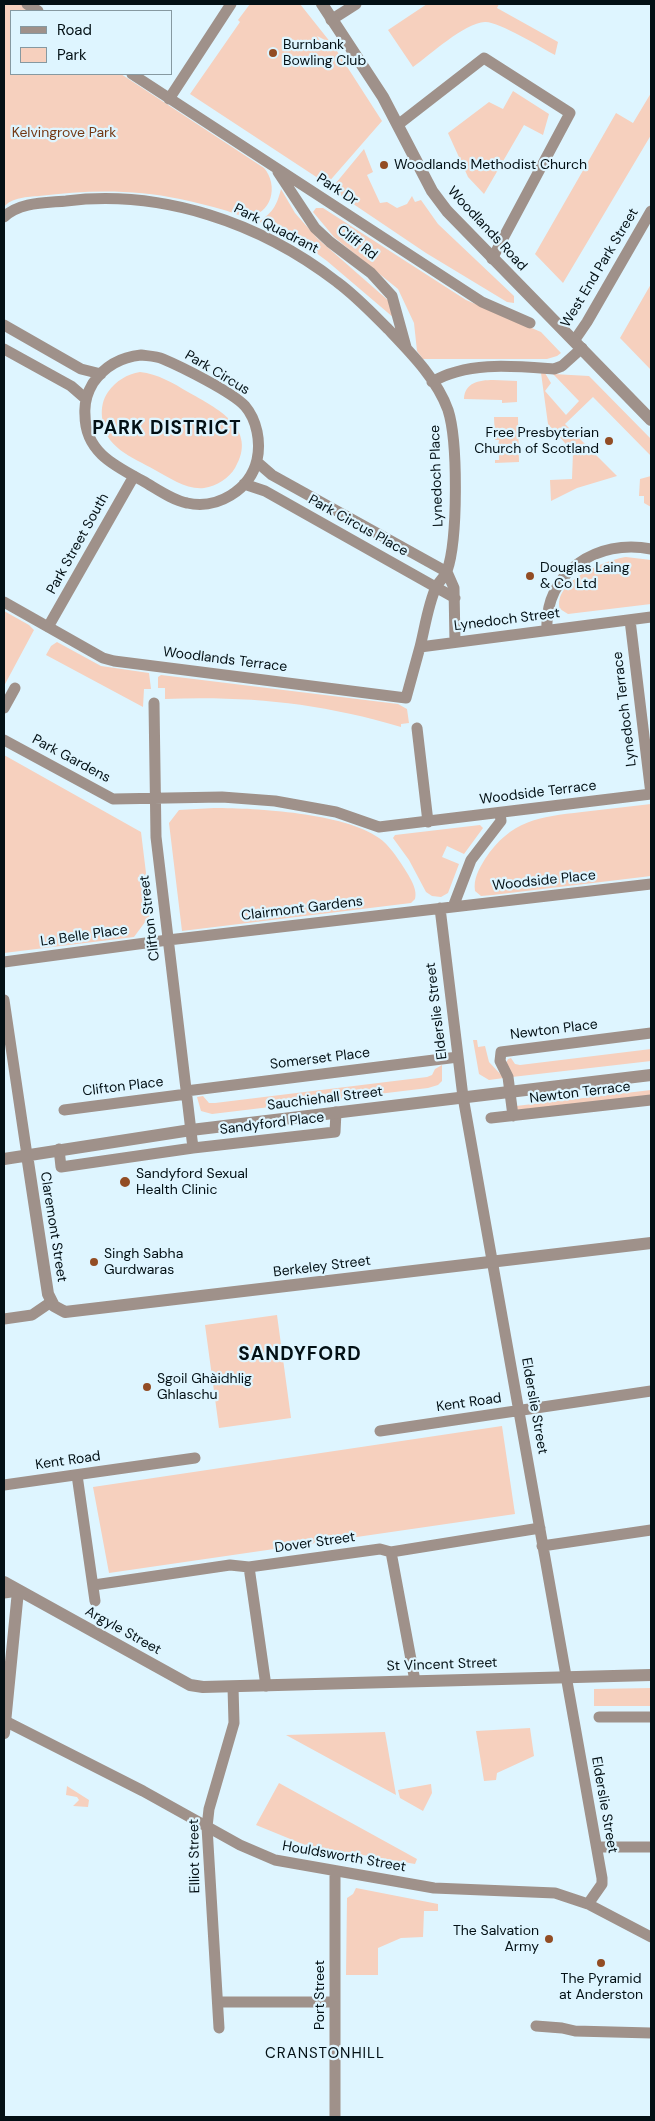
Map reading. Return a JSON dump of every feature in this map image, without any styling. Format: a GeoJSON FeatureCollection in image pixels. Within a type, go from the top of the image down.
{"type":"FeatureCollection","features":[{"type":"Feature","properties":{"kind":"street"},"geometry":{"type":"LineString","coordinates":[[169,99],[231,4]]}},
{"type":"Feature","properties":{"kind":"street","name":"Woodlands Road"},"geometry":{"type":"LineString","coordinates":[[322,4],[398,124],[432,191],[446,211],[651,420]]}},
{"type":"Feature","properties":{"kind":"street"},"geometry":{"type":"LineString","coordinates":[[331,20],[356,4]]}},
{"type":"Feature","properties":{"kind":"street"},"geometry":{"type":"LineString","coordinates":[[398,124],[484,58],[570,113],[492,259]]}},
{"type":"Feature","properties":{"kind":"street","name":"Park Dr"},"geometry":{"type":"LineString","coordinates":[[133,75],[482,302],[530,323]]}},
{"type":"Feature","properties":{"kind":"street","name":"Cliff Rd"},"geometry":{"type":"LineString","coordinates":[[276,168],[315,228],[371,273],[392,296],[406,348]]}},
{"type":"Feature","properties":{"kind":"street","name":"Park Quadrant"},"geometry":{"type":"LineString","coordinates":[[4,217],[17,208],[30,205],[98,199],[173,206],[214,216],[243,226],[298,254],[338,282],[366,307],[406,348],[432,382]]}},
{"type":"Feature","properties":{"kind":"street","name":"West End Park Street"},"geometry":{"type":"LineString","coordinates":[[432,382],[459,370],[481,367],[554,369],[562,366],[578,344],[587,322],[651,211]]}},
{"type":"Feature","properties":{"kind":"street"},"geometry":{"type":"LineString","coordinates":[[4,325],[81,369],[101,374]]}},
{"type":"Feature","properties":{"kind":"street"},"geometry":{"type":"LineString","coordinates":[[4,349],[71,386],[86,399]]}},
{"type":"Feature","properties":{"kind":"street","name":"Park Circus"},"geometry":{"type":"LineString","coordinates":[[131,356],[152,356],[174,364],[230,395],[244,406],[251,415],[258,443],[256,462],[244,484],[221,501],[196,505],[175,499],[105,459],[92,444],[86,429],[86,399],[91,386],[101,374],[122,359],[131,356]]}},
{"type":"Feature","properties":{"kind":"street","name":"Lynedoch Place"},"geometry":{"type":"LineString","coordinates":[[420,646],[436,587],[447,572],[456,524],[451,426],[447,409],[432,382]]}},
{"type":"Feature","properties":{"kind":"street","name":"Park Circus Place"},"geometry":{"type":"LineString","coordinates":[[256,462],[272,475],[447,572]]}},
{"type":"Feature","properties":{"kind":"street","name":"Park Street South"},"geometry":{"type":"LineString","coordinates":[[48,627],[134,476]]}},
{"type":"Feature","properties":{"kind":"street","name":"Park Circus Place"},"geometry":{"type":"LineString","coordinates":[[244,484],[265,491],[455,598]]}},
{"type":"Feature","properties":{"kind":"street"},"geometry":{"type":"LineString","coordinates":[[359,544],[368,528]]}},
{"type":"Feature","properties":{"kind":"street"},"geometry":{"type":"LineString","coordinates":[[548,630],[547,616],[552,595],[573,568],[590,557],[611,548],[632,546],[651,549]]}},
{"type":"Feature","properties":{"kind":"street","name":"Lynedoch Place"},"geometry":{"type":"LineString","coordinates":[[447,572],[454,588],[455,642]]}},
{"type":"Feature","properties":{"kind":"street","name":"Woodlands Terrace"},"geometry":{"type":"LineString","coordinates":[[4,602],[103,658],[120,662],[406,698],[420,646]]}},
{"type":"Feature","properties":{"kind":"street","name":"Lynedoch Street"},"geometry":{"type":"LineString","coordinates":[[420,646],[651,617]]}},
{"type":"Feature","properties":{"kind":"street","name":"Lynedoch Terrace"},"geometry":{"type":"LineString","coordinates":[[630,620],[651,794]]}},
{"type":"Feature","properties":{"kind":"street"},"geometry":{"type":"LineString","coordinates":[[4,708],[15,688]]}},
{"type":"Feature","properties":{"kind":"street","name":"Clifton Street"},"geometry":{"type":"LineString","coordinates":[[154,702],[156,837],[191,1130]]}},
{"type":"Feature","properties":{"kind":"street"},"geometry":{"type":"LineString","coordinates":[[417,728],[428,822]]}},
{"type":"Feature","properties":{"kind":"street","name":"Park Gardens"},"geometry":{"type":"LineString","coordinates":[[4,740],[113,799],[244,798],[275,801],[336,812],[379,827],[428,822]]}},
{"type":"Feature","properties":{"kind":"street","name":"Woodside Terrace"},"geometry":{"type":"LineString","coordinates":[[428,822],[651,794]]}},
{"type":"Feature","properties":{"kind":"street"},"geometry":{"type":"LineString","coordinates":[[453,906],[471,860],[501,821],[500,813]]}},
{"type":"Feature","properties":{"kind":"street","name":"Woodside Place"},"geometry":{"type":"LineString","coordinates":[[440,908],[651,884]]}},
{"type":"Feature","properties":{"kind":"street","name":"Clairmont Gardens"},"geometry":{"type":"LineString","coordinates":[[168,940],[440,908]]}},
{"type":"Feature","properties":{"kind":"street","name":"Elderslie Street"},"geometry":{"type":"LineString","coordinates":[[440,908],[463,1098],[597,1847],[602,1884],[588,1904]]}},
{"type":"Feature","properties":{"kind":"street","name":"La Belle Place"},"geometry":{"type":"LineString","coordinates":[[4,962],[168,940]]}},
{"type":"Feature","properties":{"kind":"street"},"geometry":{"type":"LineString","coordinates":[[4,1000],[27,1155]]}},
{"type":"Feature","properties":{"kind":"street","name":"Newton Place"},"geometry":{"type":"LineString","coordinates":[[510,1092],[507,1075],[500,1060],[500,1054],[503,1052],[651,1033]]}},
{"type":"Feature","properties":{"kind":"street","name":"Somerset Place"},"geometry":{"type":"LineString","coordinates":[[187,1092],[458,1057]]}},
{"type":"Feature","properties":{"kind":"street","name":"Sauchiehall Street"},"geometry":{"type":"LineString","coordinates":[[4,1158],[191,1130],[651,1075]]}},
{"type":"Feature","properties":{"kind":"street","name":"Clifton Place"},"geometry":{"type":"LineString","coordinates":[[64,1110],[187,1092]]}},
{"type":"Feature","properties":{"kind":"street","name":"Newton Terrace"},"geometry":{"type":"LineString","coordinates":[[510,1092],[513,1116]]}},
{"type":"Feature","properties":{"kind":"street","name":"Newton Terrace"},"geometry":{"type":"LineString","coordinates":[[491,1118],[651,1100]]}},
{"type":"Feature","properties":{"kind":"street","name":"Sandyford Place"},"geometry":{"type":"LineString","coordinates":[[59,1149],[61,1166],[335,1132],[336,1112]]}},
{"type":"Feature","properties":{"kind":"street"},"geometry":{"type":"LineString","coordinates":[[191,1130],[194,1148]]}},
{"type":"Feature","properties":{"kind":"street","name":"Claremont Street"},"geometry":{"type":"LineString","coordinates":[[27,1155],[51,1302]]}},
{"type":"Feature","properties":{"kind":"street","name":"Berkeley Street"},"geometry":{"type":"LineString","coordinates":[[51,1302],[62,1311],[69,1312],[651,1243]]}},
{"type":"Feature","properties":{"kind":"street"},"geometry":{"type":"LineString","coordinates":[[4,1319],[32,1315],[51,1302]]}},
{"type":"Feature","properties":{"kind":"street","name":"Kent Road"},"geometry":{"type":"LineString","coordinates":[[380,1431],[520,1412],[651,1390]]}},
{"type":"Feature","properties":{"kind":"street","name":"Kent Road"},"geometry":{"type":"LineString","coordinates":[[4,1485],[195,1458]]}},
{"type":"Feature","properties":{"kind":"street"},"geometry":{"type":"LineString","coordinates":[[77,1475],[96,1601]]}},
{"type":"Feature","properties":{"kind":"street","name":"Dover Street"},"geometry":{"type":"LineString","coordinates":[[94,1585],[230,1565],[249,1567],[380,1549],[391,1552],[540,1528]]}},
{"type":"Feature","properties":{"kind":"street"},"geometry":{"type":"LineString","coordinates":[[542,1546],[651,1530]]}},
{"type":"Feature","properties":{"kind":"street"},"geometry":{"type":"LineString","coordinates":[[391,1552],[416,1681]]}},
{"type":"Feature","properties":{"kind":"street"},"geometry":{"type":"LineString","coordinates":[[249,1567],[266,1686]]}},
{"type":"Feature","properties":{"kind":"street","name":"Argyle Street"},"geometry":{"type":"LineString","coordinates":[[4,1582],[190,1684],[203,1687],[233,1687]]}},
{"type":"Feature","properties":{"kind":"street"},"geometry":{"type":"LineString","coordinates":[[4,1592],[18,1590],[4,1727]]}},
{"type":"Feature","properties":{"kind":"street","name":"St Vincent Street"},"geometry":{"type":"LineString","coordinates":[[233,1687],[651,1675]]}},
{"type":"Feature","properties":{"kind":"street","name":"Elliot Street"},"geometry":{"type":"LineString","coordinates":[[219,2028],[207,1827],[209,1809],[234,1723],[233,1687]]}},
{"type":"Feature","properties":{"kind":"street"},"geometry":{"type":"LineString","coordinates":[[599,1717],[651,1717]]}},
{"type":"Feature","properties":{"kind":"street","name":"Houldsworth Street"},"geometry":{"type":"LineString","coordinates":[[4,1727],[143,1791],[240,1846],[275,1860],[335,1872],[444,1889],[555,1893],[588,1904]]}},
{"type":"Feature","properties":{"kind":"street"},"geometry":{"type":"LineString","coordinates":[[597,1847],[651,1847]]}},
{"type":"Feature","properties":{"kind":"street","name":"Port Street"},"geometry":{"type":"LineString","coordinates":[[335,1872],[335,2117]]}},
{"type":"Feature","properties":{"kind":"street"},"geometry":{"type":"LineString","coordinates":[[588,1904],[651,1937]]}},
{"type":"Feature","properties":{"kind":"street"},"geometry":{"type":"LineString","coordinates":[[218,2002],[335,2002]]}},
{"type":"Feature","properties":{"kind":"street"},"geometry":{"type":"LineString","coordinates":[[536,2026],[562,2028],[575,2032],[651,2034]]}},
{"type":"Feature","properties":{"kind":"green space","name":"Kelvingrove Park"},"geometry":{"type":"Polygon","coordinates":[[[4,4],[29,4],[26,10],[10,10],[10,75],[123,75],[264,168],[269,175],[272,191],[267,205],[262,211],[255,215],[246,216],[180,199],[127,192],[75,193],[25,197],[11,201],[4,207],[4,4]]]}},
{"type":"Feature","properties":{"kind":"green space","name":"Burnbank Bowling Club"},"geometry":{"type":"Polygon","coordinates":[[[250,4],[300,4],[331,43],[317,36],[326,50],[328,46],[335,48],[382,121],[327,184],[190,94],[240,22],[238,20],[250,4]]]}},
{"type":"Feature","properties":{"kind":"green space"},"geometry":{"type":"Polygon","coordinates":[[[427,4],[499,4],[497,8],[558,42],[555,55],[509,30],[485,22],[467,28],[457,34],[413,67],[388,30],[427,4]]]}},
{"type":"Feature","properties":{"kind":"green space"},"geometry":{"type":"Polygon","coordinates":[[[513,91],[549,114],[543,135],[524,125],[484,194],[468,177],[448,133],[489,102],[503,109],[513,91]]]}},
{"type":"Feature","properties":{"kind":"green space"},"geometry":{"type":"Polygon","coordinates":[[[651,93],[651,135],[563,283],[535,254],[616,113],[633,123],[651,93]]]}},
{"type":"Feature","properties":{"kind":"green space"},"geometry":{"type":"Polygon","coordinates":[[[364,149],[373,172],[367,175],[380,203],[387,202],[397,208],[407,204],[412,196],[415,202],[421,200],[438,224],[514,296],[514,303],[507,302],[426,253],[331,189],[364,149]]]}},
{"type":"Feature","properties":{"kind":"green space"},"geometry":{"type":"Polygon","coordinates":[[[281,189],[295,213],[317,238],[390,302],[394,318],[308,247],[261,223],[260,221],[274,208],[281,189]]]}},
{"type":"Feature","properties":{"kind":"green space"},"geometry":{"type":"Polygon","coordinates":[[[316,208],[323,208],[466,300],[541,332],[561,353],[547,359],[423,359],[417,351],[414,323],[398,289],[334,237],[313,212],[316,208]]]}},
{"type":"Feature","properties":{"kind":"green space"},"geometry":{"type":"Polygon","coordinates":[[[651,284],[651,370],[620,338],[651,284]]]}},
{"type":"Feature","properties":{"kind":"green space"},"geometry":{"type":"Polygon","coordinates":[[[140,372],[171,382],[211,405],[231,421],[238,431],[242,442],[241,454],[235,468],[226,478],[204,488],[191,487],[173,480],[128,455],[113,444],[107,436],[104,427],[102,407],[104,401],[108,392],[118,381],[126,376],[140,372]]]}},
{"type":"Feature","properties":{"kind":"green space"},"geometry":{"type":"Polygon","coordinates":[[[541,373],[545,373],[551,383],[545,391],[566,415],[579,401],[553,374],[589,376],[651,439],[651,456],[593,397],[565,424],[617,476],[577,488],[551,501],[550,480],[572,479],[573,452],[548,424],[541,373]]]}},
{"type":"Feature","properties":{"kind":"green space"},"geometry":{"type":"Polygon","coordinates":[[[492,380],[517,381],[517,402],[502,403],[502,400],[464,399],[466,391],[476,382],[492,380]]]}},
{"type":"Feature","properties":{"kind":"green space"},"geometry":{"type":"Polygon","coordinates":[[[494,417],[518,417],[519,462],[495,463],[495,460],[499,460],[499,454],[495,454],[495,446],[498,446],[499,440],[495,440],[494,417]]]}},
{"type":"Feature","properties":{"kind":"green space"},"geometry":{"type":"Polygon","coordinates":[[[651,476],[651,507],[644,503],[644,496],[639,496],[640,479],[651,476]]]}},
{"type":"Feature","properties":{"kind":"green space"},"geometry":{"type":"Polygon","coordinates":[[[626,557],[651,560],[651,604],[568,614],[560,609],[560,599],[564,590],[572,581],[594,568],[626,557]]]}},
{"type":"Feature","properties":{"kind":"green space"},"geometry":{"type":"Polygon","coordinates":[[[4,611],[29,625],[34,630],[4,686],[4,611]]]}},
{"type":"Feature","properties":{"kind":"green space"},"geometry":{"type":"Polygon","coordinates":[[[57,642],[101,666],[149,673],[151,689],[144,689],[143,707],[46,655],[51,646],[57,642]]]}},
{"type":"Feature","properties":{"kind":"green space"},"geometry":{"type":"Polygon","coordinates":[[[161,675],[398,704],[407,709],[409,723],[401,724],[401,727],[341,712],[255,700],[165,699],[165,688],[158,688],[158,677],[161,675]]]}},
{"type":"Feature","properties":{"kind":"green space"},"geometry":{"type":"Polygon","coordinates":[[[4,755],[141,832],[151,914],[134,937],[4,953],[4,755]]]}},
{"type":"Feature","properties":{"kind":"green space"},"geometry":{"type":"Polygon","coordinates":[[[651,804],[651,876],[493,895],[481,896],[475,891],[476,878],[485,859],[505,836],[516,828],[552,816],[651,804]]]}},
{"type":"Feature","properties":{"kind":"green space"},"geometry":{"type":"Polygon","coordinates":[[[214,808],[253,809],[300,814],[344,823],[364,830],[383,841],[396,856],[412,883],[416,895],[415,899],[411,903],[182,931],[169,823],[179,810],[214,808]]]}},
{"type":"Feature","properties":{"kind":"green space"},"geometry":{"type":"Polygon","coordinates":[[[480,825],[483,828],[464,854],[447,846],[442,857],[459,864],[448,893],[441,897],[432,896],[426,892],[409,860],[393,838],[395,835],[480,825]]]}},
{"type":"Feature","properties":{"kind":"green space"},"geometry":{"type":"Polygon","coordinates":[[[473,1040],[477,1040],[478,1047],[485,1046],[489,1062],[504,1078],[489,1080],[479,1074],[473,1040]]]}},
{"type":"Feature","properties":{"kind":"green space"},"geometry":{"type":"Polygon","coordinates":[[[651,1049],[651,1061],[512,1077],[506,1063],[511,1058],[515,1064],[520,1065],[651,1049]]]}},
{"type":"Feature","properties":{"kind":"green space"},"geometry":{"type":"Polygon","coordinates":[[[442,1065],[442,1081],[438,1085],[428,1088],[212,1114],[201,1111],[197,1097],[203,1096],[209,1103],[215,1103],[427,1077],[432,1075],[435,1069],[442,1065]]]}},
{"type":"Feature","properties":{"kind":"green space"},"geometry":{"type":"Polygon","coordinates":[[[651,1090],[651,1096],[518,1110],[516,1106],[651,1090]]]}},
{"type":"Feature","properties":{"kind":"green space"},"geometry":{"type":"Polygon","coordinates":[[[277,1315],[291,1418],[219,1428],[205,1325],[277,1315]]]}},
{"type":"Feature","properties":{"kind":"green space"},"geometry":{"type":"Polygon","coordinates":[[[502,1426],[515,1514],[109,1573],[93,1487],[502,1426]]]}},
{"type":"Feature","properties":{"kind":"green space"},"geometry":{"type":"Polygon","coordinates":[[[651,1688],[651,1706],[594,1706],[594,1689],[651,1688]]]}},
{"type":"Feature","properties":{"kind":"green space"},"geometry":{"type":"Polygon","coordinates":[[[530,1728],[534,1756],[497,1773],[496,1780],[484,1781],[476,1731],[530,1728]]]}},
{"type":"Feature","properties":{"kind":"green space"},"geometry":{"type":"Polygon","coordinates":[[[385,1732],[396,1795],[286,1735],[385,1732]]]}},
{"type":"Feature","properties":{"kind":"green space"},"geometry":{"type":"Polygon","coordinates":[[[279,1783],[417,1859],[415,1864],[305,1845],[256,1825],[279,1783]]]}},
{"type":"Feature","properties":{"kind":"green space"},"geometry":{"type":"Polygon","coordinates":[[[431,1784],[432,1793],[423,1811],[400,1798],[398,1790],[431,1784]]]}},
{"type":"Feature","properties":{"kind":"green space"},"geometry":{"type":"Polygon","coordinates":[[[67,1786],[89,1800],[88,1807],[73,1806],[79,1800],[77,1797],[66,1795],[67,1786]]]}},
{"type":"Feature","properties":{"kind":"green space"},"geometry":{"type":"Polygon","coordinates":[[[356,1888],[438,1904],[438,1911],[424,1911],[423,1937],[401,1938],[378,1948],[378,1975],[346,1975],[347,1898],[353,1894],[356,1888]]]}},
{"type":"Feature","properties":{"kind":"place","name":"Burnbank Bowling Club"},"geometry":{"type":"Point","coordinates":[273,53]}},
{"type":"Feature","properties":{"kind":"place","name":"Woodlands Methodist Church"},"geometry":{"type":"Point","coordinates":[384,165]}},
{"type":"Feature","properties":{"kind":"place","name":"Free Presbyterian Church of Scotland"},"geometry":{"type":"Point","coordinates":[609,441]}},
{"type":"Feature","properties":{"kind":"place","name":"Douglas Laing & Co Ltd"},"geometry":{"type":"Point","coordinates":[530,576]}},
{"type":"Feature","properties":{"kind":"place","name":"Sandyford Sexual Health Clinic"},"geometry":{"type":"Point","coordinates":[125,1182]}},
{"type":"Feature","properties":{"kind":"place","name":"Singh Sabha Gurdwaras"},"geometry":{"type":"Point","coordinates":[94,1262]}},
{"type":"Feature","properties":{"kind":"place","name":"Sgoil Ghàidhlig Ghlaschu"},"geometry":{"type":"Point","coordinates":[147,1387]}},
{"type":"Feature","properties":{"kind":"place","name":"The Salvation Army"},"geometry":{"type":"Point","coordinates":[549,1939]}},
{"type":"Feature","properties":{"kind":"place","name":"The Pyramid at Anderston"},"geometry":{"type":"Point","coordinates":[601,1963]}},
{"type":"Feature","properties":{"kind":"district","name":"PARK DISTRICT"},"geometry":{"type":"Point","coordinates":[167,429]}},
{"type":"Feature","properties":{"kind":"district","name":"SANDYFORD"},"geometry":{"type":"Point","coordinates":[300,1355]}},
{"type":"Feature","properties":{"kind":"district","name":"CRANSTONHILL"},"geometry":{"type":"Point","coordinates":[325,2054]}}]}
